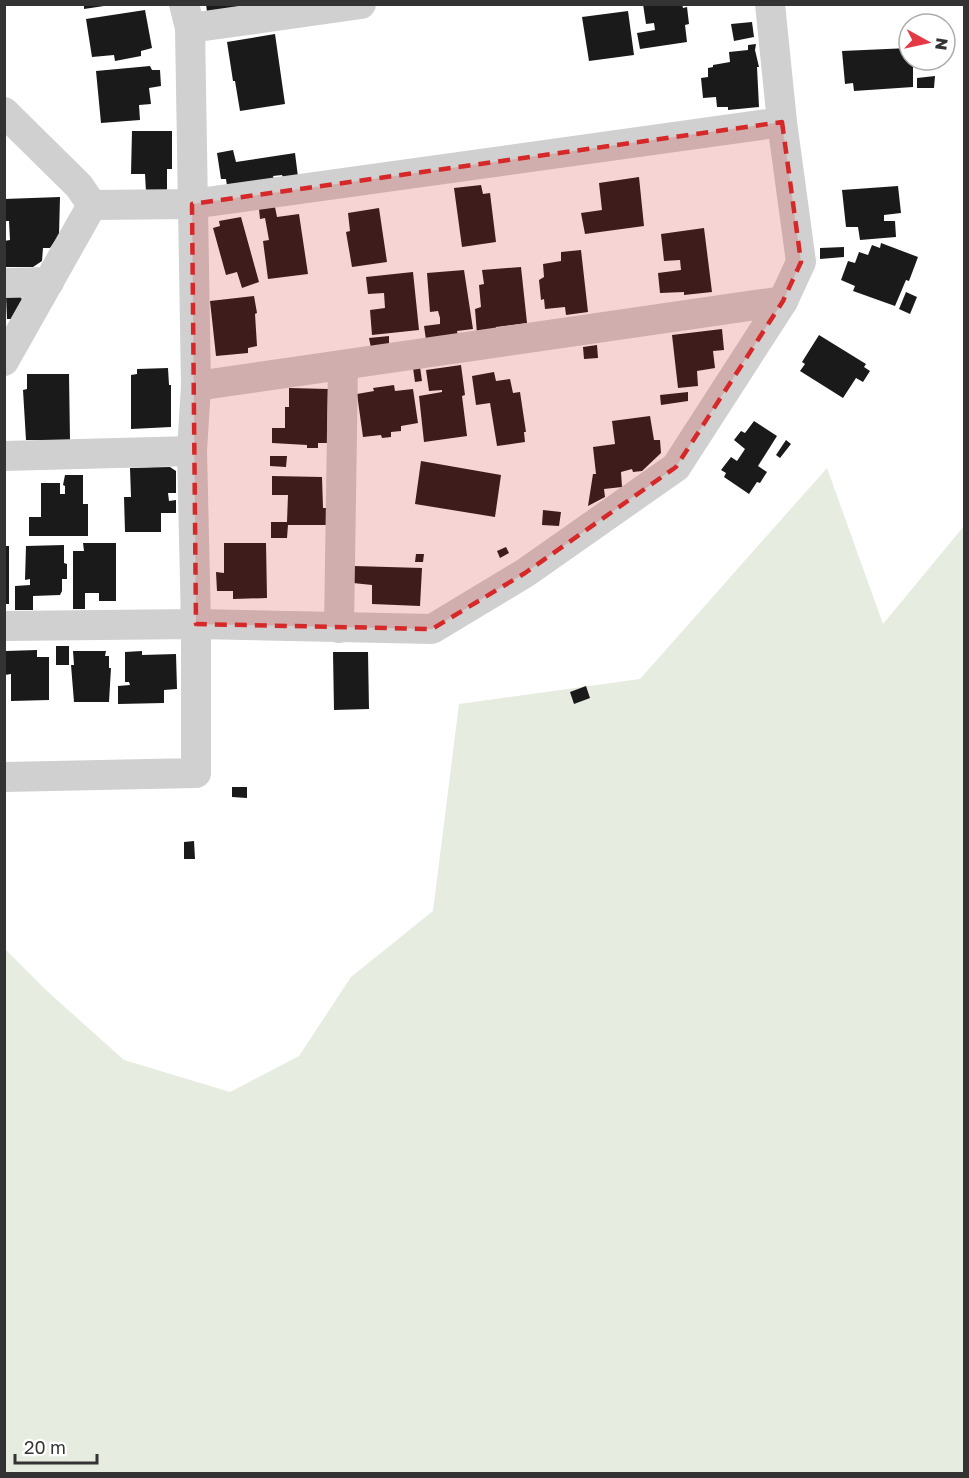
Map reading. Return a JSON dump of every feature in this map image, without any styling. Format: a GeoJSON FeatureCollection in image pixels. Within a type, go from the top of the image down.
{"type":"FeatureCollection","features":[{"type":"Feature","properties":{"kind":"street"},"geometry":{"type":"LineString","coordinates":[[4,777],[196,773],[196,624],[192,451],[196,386],[187,16],[361,4]]}},
{"type":"Feature","properties":{"kind":"street"},"geometry":{"type":"LineString","coordinates":[[4,626],[196,624],[432,629],[525,573],[676,467],[783,302],[801,262],[782,123],[770,4]]}},
{"type":"Feature","properties":{"kind":"street"},"geometry":{"type":"LineString","coordinates":[[4,112],[79,186],[92,205]]}},
{"type":"Feature","properties":{"kind":"street"},"geometry":{"type":"LineString","coordinates":[[92,205],[192,204],[782,123]]}},
{"type":"Feature","properties":{"kind":"street"},"geometry":{"type":"LineString","coordinates":[[4,361],[92,205]]}},
{"type":"Feature","properties":{"kind":"street"},"geometry":{"type":"LineString","coordinates":[[4,283],[49,282]]}},
{"type":"Feature","properties":{"kind":"street"},"geometry":{"type":"LineString","coordinates":[[196,386],[783,302]]}},
{"type":"Feature","properties":{"kind":"street"},"geometry":{"type":"LineString","coordinates":[[339,628],[343,365]]}},
{"type":"Feature","properties":{"kind":"street"},"geometry":{"type":"LineString","coordinates":[[4,456],[192,451]]}},
{"type":"Feature","properties":{"kind":"highlighted area"},"geometry":{"type":"Polygon","coordinates":[[[782,122],[801,262],[783,301],[676,467],[525,573],[432,629],[196,624],[192,204],[782,122]]]}},
{"type":"Feature","properties":{"kind":"shaded area"},"geometry":{"type":"Polygon","coordinates":[[[827,468],[883,624],[964,526],[964,1473],[5,1473],[4,948],[48,992],[124,1060],[230,1092],[299,1056],[351,977],[433,911],[459,704],[640,679],[827,468]]]}},
{"type":"Feature","properties":{"kind":"building"},"geometry":{"type":"Polygon","coordinates":[[[84,4],[104,4],[104,6],[84,9],[84,4]]]}},
{"type":"Feature","properties":{"kind":"building"},"geometry":{"type":"Polygon","coordinates":[[[206,4],[242,4],[243,6],[207,12],[206,4]]]}},
{"type":"Feature","properties":{"kind":"building"},"geometry":{"type":"Polygon","coordinates":[[[643,4],[682,4],[683,8],[687,7],[689,24],[685,25],[687,42],[640,49],[637,33],[655,30],[654,23],[646,24],[643,4]]]}},
{"type":"Feature","properties":{"kind":"building"},"geometry":{"type":"Polygon","coordinates":[[[145,10],[152,48],[141,51],[141,56],[115,61],[114,55],[92,57],[86,19],[145,10]]]}},
{"type":"Feature","properties":{"kind":"building"},"geometry":{"type":"Polygon","coordinates":[[[628,11],[634,55],[589,61],[582,17],[628,11]]]}},
{"type":"Feature","properties":{"kind":"building"},"geometry":{"type":"Polygon","coordinates":[[[752,22],[754,37],[734,41],[731,24],[752,22]]]}},
{"type":"Feature","properties":{"kind":"building"},"geometry":{"type":"Polygon","coordinates":[[[275,34],[285,104],[240,111],[227,42],[275,34]]]}},
{"type":"Feature","properties":{"kind":"building"},"geometry":{"type":"Polygon","coordinates":[[[756,44],[759,67],[757,67],[759,107],[728,110],[728,107],[717,107],[716,97],[703,98],[701,78],[708,77],[708,68],[730,62],[729,52],[748,50],[748,45],[756,44]]]}},
{"type":"Feature","properties":{"kind":"building"},"geometry":{"type":"Polygon","coordinates":[[[897,49],[897,72],[913,72],[913,87],[854,91],[853,83],[845,84],[842,51],[897,49]]]}},
{"type":"Feature","properties":{"kind":"building"},"geometry":{"type":"Polygon","coordinates":[[[150,66],[152,70],[160,70],[161,86],[149,88],[151,104],[139,105],[140,120],[101,123],[96,71],[150,66]]]}},
{"type":"Feature","properties":{"kind":"building"},"geometry":{"type":"Polygon","coordinates":[[[935,76],[934,88],[917,88],[917,78],[935,76]]]}},
{"type":"Feature","properties":{"kind":"building"},"geometry":{"type":"Polygon","coordinates":[[[132,131],[172,131],[172,169],[167,169],[167,192],[146,192],[145,174],[131,174],[132,131]]]}},
{"type":"Feature","properties":{"kind":"building"},"geometry":{"type":"Polygon","coordinates":[[[233,150],[236,162],[295,153],[298,177],[284,179],[282,175],[273,176],[274,179],[227,186],[226,179],[221,179],[217,153],[233,150]]]}},
{"type":"Feature","properties":{"kind":"building"},"geometry":{"type":"Polygon","coordinates":[[[639,177],[644,226],[585,234],[581,213],[602,210],[599,183],[639,177]]]}},
{"type":"Feature","properties":{"kind":"building"},"geometry":{"type":"Polygon","coordinates":[[[481,185],[483,194],[490,193],[496,242],[462,247],[454,188],[481,185]]]}},
{"type":"Feature","properties":{"kind":"building"},"geometry":{"type":"Polygon","coordinates":[[[898,186],[901,213],[884,215],[884,221],[895,221],[896,237],[860,240],[858,227],[846,227],[842,190],[898,186]]]}},
{"type":"Feature","properties":{"kind":"building"},"geometry":{"type":"Polygon","coordinates":[[[60,197],[59,235],[50,248],[43,248],[42,261],[33,267],[4,267],[4,241],[10,240],[9,221],[4,221],[4,199],[60,197]]]}},
{"type":"Feature","properties":{"kind":"building"},"geometry":{"type":"Polygon","coordinates":[[[275,207],[277,217],[299,214],[308,274],[268,279],[263,241],[269,240],[265,218],[260,219],[259,209],[275,207]]]}},
{"type":"Feature","properties":{"kind":"building"},"geometry":{"type":"Polygon","coordinates":[[[379,208],[387,262],[352,267],[346,232],[350,231],[348,213],[379,208]]]}},
{"type":"Feature","properties":{"kind":"building"},"geometry":{"type":"Polygon","coordinates":[[[241,217],[259,282],[242,288],[237,272],[226,275],[213,228],[220,226],[219,221],[241,217]]]}},
{"type":"Feature","properties":{"kind":"building"},"geometry":{"type":"Polygon","coordinates":[[[704,228],[712,292],[684,295],[684,292],[660,293],[658,273],[681,270],[680,260],[664,261],[661,234],[704,228]]]}},
{"type":"Feature","properties":{"kind":"building"},"geometry":{"type":"Polygon","coordinates":[[[881,243],[918,257],[909,281],[906,280],[895,306],[853,291],[855,286],[841,280],[848,261],[855,263],[859,252],[868,255],[872,245],[880,248],[881,243]]]}},
{"type":"Feature","properties":{"kind":"building"},"geometry":{"type":"Polygon","coordinates":[[[844,247],[844,257],[820,259],[820,248],[844,247]]]}},
{"type":"Feature","properties":{"kind":"building"},"geometry":{"type":"Polygon","coordinates":[[[581,250],[588,312],[566,315],[565,307],[545,309],[544,299],[541,300],[539,280],[544,277],[543,264],[561,261],[561,252],[581,250]]]}},
{"type":"Feature","properties":{"kind":"building"},"geometry":{"type":"Polygon","coordinates":[[[521,267],[527,323],[496,327],[496,331],[477,334],[475,309],[481,307],[479,285],[484,284],[482,270],[521,267]]]}},
{"type":"Feature","properties":{"kind":"building"},"geometry":{"type":"Polygon","coordinates":[[[464,270],[473,329],[457,331],[458,336],[426,340],[424,326],[440,324],[438,311],[430,312],[427,273],[464,270]]]}},
{"type":"Feature","properties":{"kind":"building"},"geometry":{"type":"Polygon","coordinates":[[[413,272],[419,330],[372,335],[370,310],[385,308],[384,293],[368,294],[366,277],[413,272]]]}},
{"type":"Feature","properties":{"kind":"building"},"geometry":{"type":"Polygon","coordinates":[[[906,292],[917,297],[910,314],[899,309],[906,292]]]}},
{"type":"Feature","properties":{"kind":"building"},"geometry":{"type":"Polygon","coordinates":[[[19,295],[24,302],[15,319],[7,319],[6,296],[19,295]]]}},
{"type":"Feature","properties":{"kind":"building"},"geometry":{"type":"Polygon","coordinates":[[[254,296],[257,313],[255,314],[257,346],[248,348],[248,353],[216,356],[210,301],[254,296]]]}},
{"type":"Feature","properties":{"kind":"building"},"geometry":{"type":"Polygon","coordinates":[[[722,329],[724,350],[713,351],[715,368],[697,371],[698,386],[678,388],[672,335],[722,329]]]}},
{"type":"Feature","properties":{"kind":"building"},"geometry":{"type":"Polygon","coordinates":[[[819,335],[866,364],[864,367],[870,371],[863,382],[856,378],[843,398],[800,371],[805,364],[802,362],[819,335]]]}},
{"type":"Feature","properties":{"kind":"building"},"geometry":{"type":"Polygon","coordinates":[[[389,336],[389,346],[371,348],[369,338],[389,336]]]}},
{"type":"Feature","properties":{"kind":"building"},"geometry":{"type":"Polygon","coordinates":[[[597,345],[598,358],[584,359],[583,347],[597,345]]]}},
{"type":"Feature","properties":{"kind":"building"},"geometry":{"type":"Polygon","coordinates":[[[461,365],[467,436],[424,442],[419,396],[442,392],[442,390],[429,391],[426,370],[461,365]]]}},
{"type":"Feature","properties":{"kind":"building"},"geometry":{"type":"Polygon","coordinates":[[[420,367],[422,381],[415,382],[413,368],[420,367]]]}},
{"type":"Feature","properties":{"kind":"building"},"geometry":{"type":"Polygon","coordinates":[[[168,368],[169,385],[171,385],[171,427],[131,429],[131,375],[137,374],[137,369],[168,368]]]}},
{"type":"Feature","properties":{"kind":"building"},"geometry":{"type":"Polygon","coordinates":[[[494,372],[496,381],[510,379],[513,393],[520,392],[526,432],[524,432],[525,442],[497,446],[490,403],[476,405],[472,376],[494,372]]]}},
{"type":"Feature","properties":{"kind":"building"},"geometry":{"type":"Polygon","coordinates":[[[27,374],[69,374],[70,440],[26,440],[23,390],[27,389],[27,374]]]}},
{"type":"Feature","properties":{"kind":"building"},"geometry":{"type":"Polygon","coordinates":[[[394,385],[395,391],[413,389],[418,423],[401,426],[401,431],[391,432],[391,437],[382,438],[381,435],[363,437],[357,394],[374,391],[373,388],[394,385]]]}},
{"type":"Feature","properties":{"kind":"building"},"geometry":{"type":"Polygon","coordinates":[[[289,388],[328,389],[327,443],[318,443],[318,448],[307,448],[307,445],[272,443],[272,428],[285,428],[285,407],[289,407],[289,388]]]}},
{"type":"Feature","properties":{"kind":"building"},"geometry":{"type":"Polygon","coordinates":[[[688,392],[688,401],[661,405],[660,395],[688,392]]]}},
{"type":"Feature","properties":{"kind":"building"},"geometry":{"type":"Polygon","coordinates":[[[650,416],[654,440],[660,440],[661,453],[642,471],[633,472],[632,469],[621,472],[622,487],[604,489],[605,497],[588,506],[593,474],[596,474],[593,447],[615,444],[612,421],[650,416]]]}},
{"type":"Feature","properties":{"kind":"building"},"geometry":{"type":"Polygon","coordinates":[[[754,421],[777,436],[758,466],[767,472],[749,494],[724,477],[726,473],[721,470],[731,457],[737,461],[745,449],[734,440],[741,431],[745,433],[754,421]]]}},
{"type":"Feature","properties":{"kind":"building"},"geometry":{"type":"Polygon","coordinates":[[[786,440],[791,444],[780,458],[776,455],[786,440]]]}},
{"type":"Feature","properties":{"kind":"building"},"geometry":{"type":"Polygon","coordinates":[[[270,456],[287,456],[286,467],[270,466],[270,456]]]}},
{"type":"Feature","properties":{"kind":"building"},"geometry":{"type":"Polygon","coordinates":[[[421,461],[501,475],[495,517],[415,504],[421,461]]]}},
{"type":"Feature","properties":{"kind":"building"},"geometry":{"type":"Polygon","coordinates":[[[170,467],[176,471],[176,493],[168,493],[169,501],[176,500],[176,513],[161,513],[161,532],[125,532],[124,497],[131,497],[130,468],[170,467]]]}},
{"type":"Feature","properties":{"kind":"building"},"geometry":{"type":"Polygon","coordinates":[[[65,475],[83,475],[83,504],[88,504],[88,536],[29,536],[29,517],[41,517],[41,483],[60,483],[60,494],[65,494],[63,485],[65,475]]]}},
{"type":"Feature","properties":{"kind":"building"},"geometry":{"type":"Polygon","coordinates":[[[272,476],[322,477],[323,508],[327,508],[327,525],[288,525],[287,538],[271,538],[271,522],[287,522],[288,495],[272,495],[272,476]]]}},
{"type":"Feature","properties":{"kind":"building"},"geometry":{"type":"Polygon","coordinates":[[[543,510],[561,512],[559,526],[542,525],[543,510]]]}},
{"type":"Feature","properties":{"kind":"building"},"geometry":{"type":"Polygon","coordinates":[[[83,543],[116,543],[116,601],[99,601],[99,593],[85,593],[85,609],[73,609],[73,551],[84,551],[83,543]]]}},
{"type":"Feature","properties":{"kind":"building"},"geometry":{"type":"Polygon","coordinates":[[[224,543],[266,543],[267,598],[233,599],[233,591],[217,591],[216,572],[224,573],[224,543]]]}},
{"type":"Feature","properties":{"kind":"building"},"geometry":{"type":"Polygon","coordinates":[[[64,545],[67,579],[62,579],[60,595],[33,596],[33,610],[15,610],[15,586],[30,585],[30,579],[25,580],[26,546],[64,545]]]}},
{"type":"Feature","properties":{"kind":"building"},"geometry":{"type":"Polygon","coordinates":[[[4,546],[9,546],[9,604],[4,604],[4,546]]]}},
{"type":"Feature","properties":{"kind":"building"},"geometry":{"type":"Polygon","coordinates":[[[506,547],[509,553],[500,558],[497,551],[506,547]]]}},
{"type":"Feature","properties":{"kind":"building"},"geometry":{"type":"Polygon","coordinates":[[[416,554],[424,554],[423,562],[415,562],[416,554]]]}},
{"type":"Feature","properties":{"kind":"building"},"geometry":{"type":"Polygon","coordinates":[[[354,566],[422,568],[420,606],[372,604],[372,585],[353,583],[354,566]]]}},
{"type":"Feature","properties":{"kind":"building"},"geometry":{"type":"Polygon","coordinates":[[[56,646],[69,646],[69,665],[56,665],[56,646]]]}},
{"type":"Feature","properties":{"kind":"building"},"geometry":{"type":"Polygon","coordinates":[[[37,650],[37,657],[49,657],[49,700],[11,701],[11,674],[5,675],[6,651],[37,650]]]}},
{"type":"Feature","properties":{"kind":"building"},"geometry":{"type":"Polygon","coordinates":[[[73,651],[106,651],[105,656],[109,656],[109,668],[111,668],[109,702],[74,702],[71,665],[74,665],[73,651]]]}},
{"type":"Feature","properties":{"kind":"building"},"geometry":{"type":"Polygon","coordinates":[[[142,651],[142,655],[176,654],[177,689],[164,690],[164,703],[118,704],[118,686],[130,685],[129,682],[125,682],[125,652],[142,651]]]}},
{"type":"Feature","properties":{"kind":"building"},"geometry":{"type":"Polygon","coordinates":[[[333,652],[368,652],[369,709],[334,710],[333,652]]]}},
{"type":"Feature","properties":{"kind":"building"},"geometry":{"type":"Polygon","coordinates":[[[586,686],[590,698],[574,704],[570,692],[586,686]]]}},
{"type":"Feature","properties":{"kind":"building"},"geometry":{"type":"Polygon","coordinates":[[[232,787],[247,787],[247,798],[232,797],[232,787]]]}},
{"type":"Feature","properties":{"kind":"building"},"geometry":{"type":"Polygon","coordinates":[[[194,841],[195,859],[184,859],[184,842],[194,841]]]}}]}
